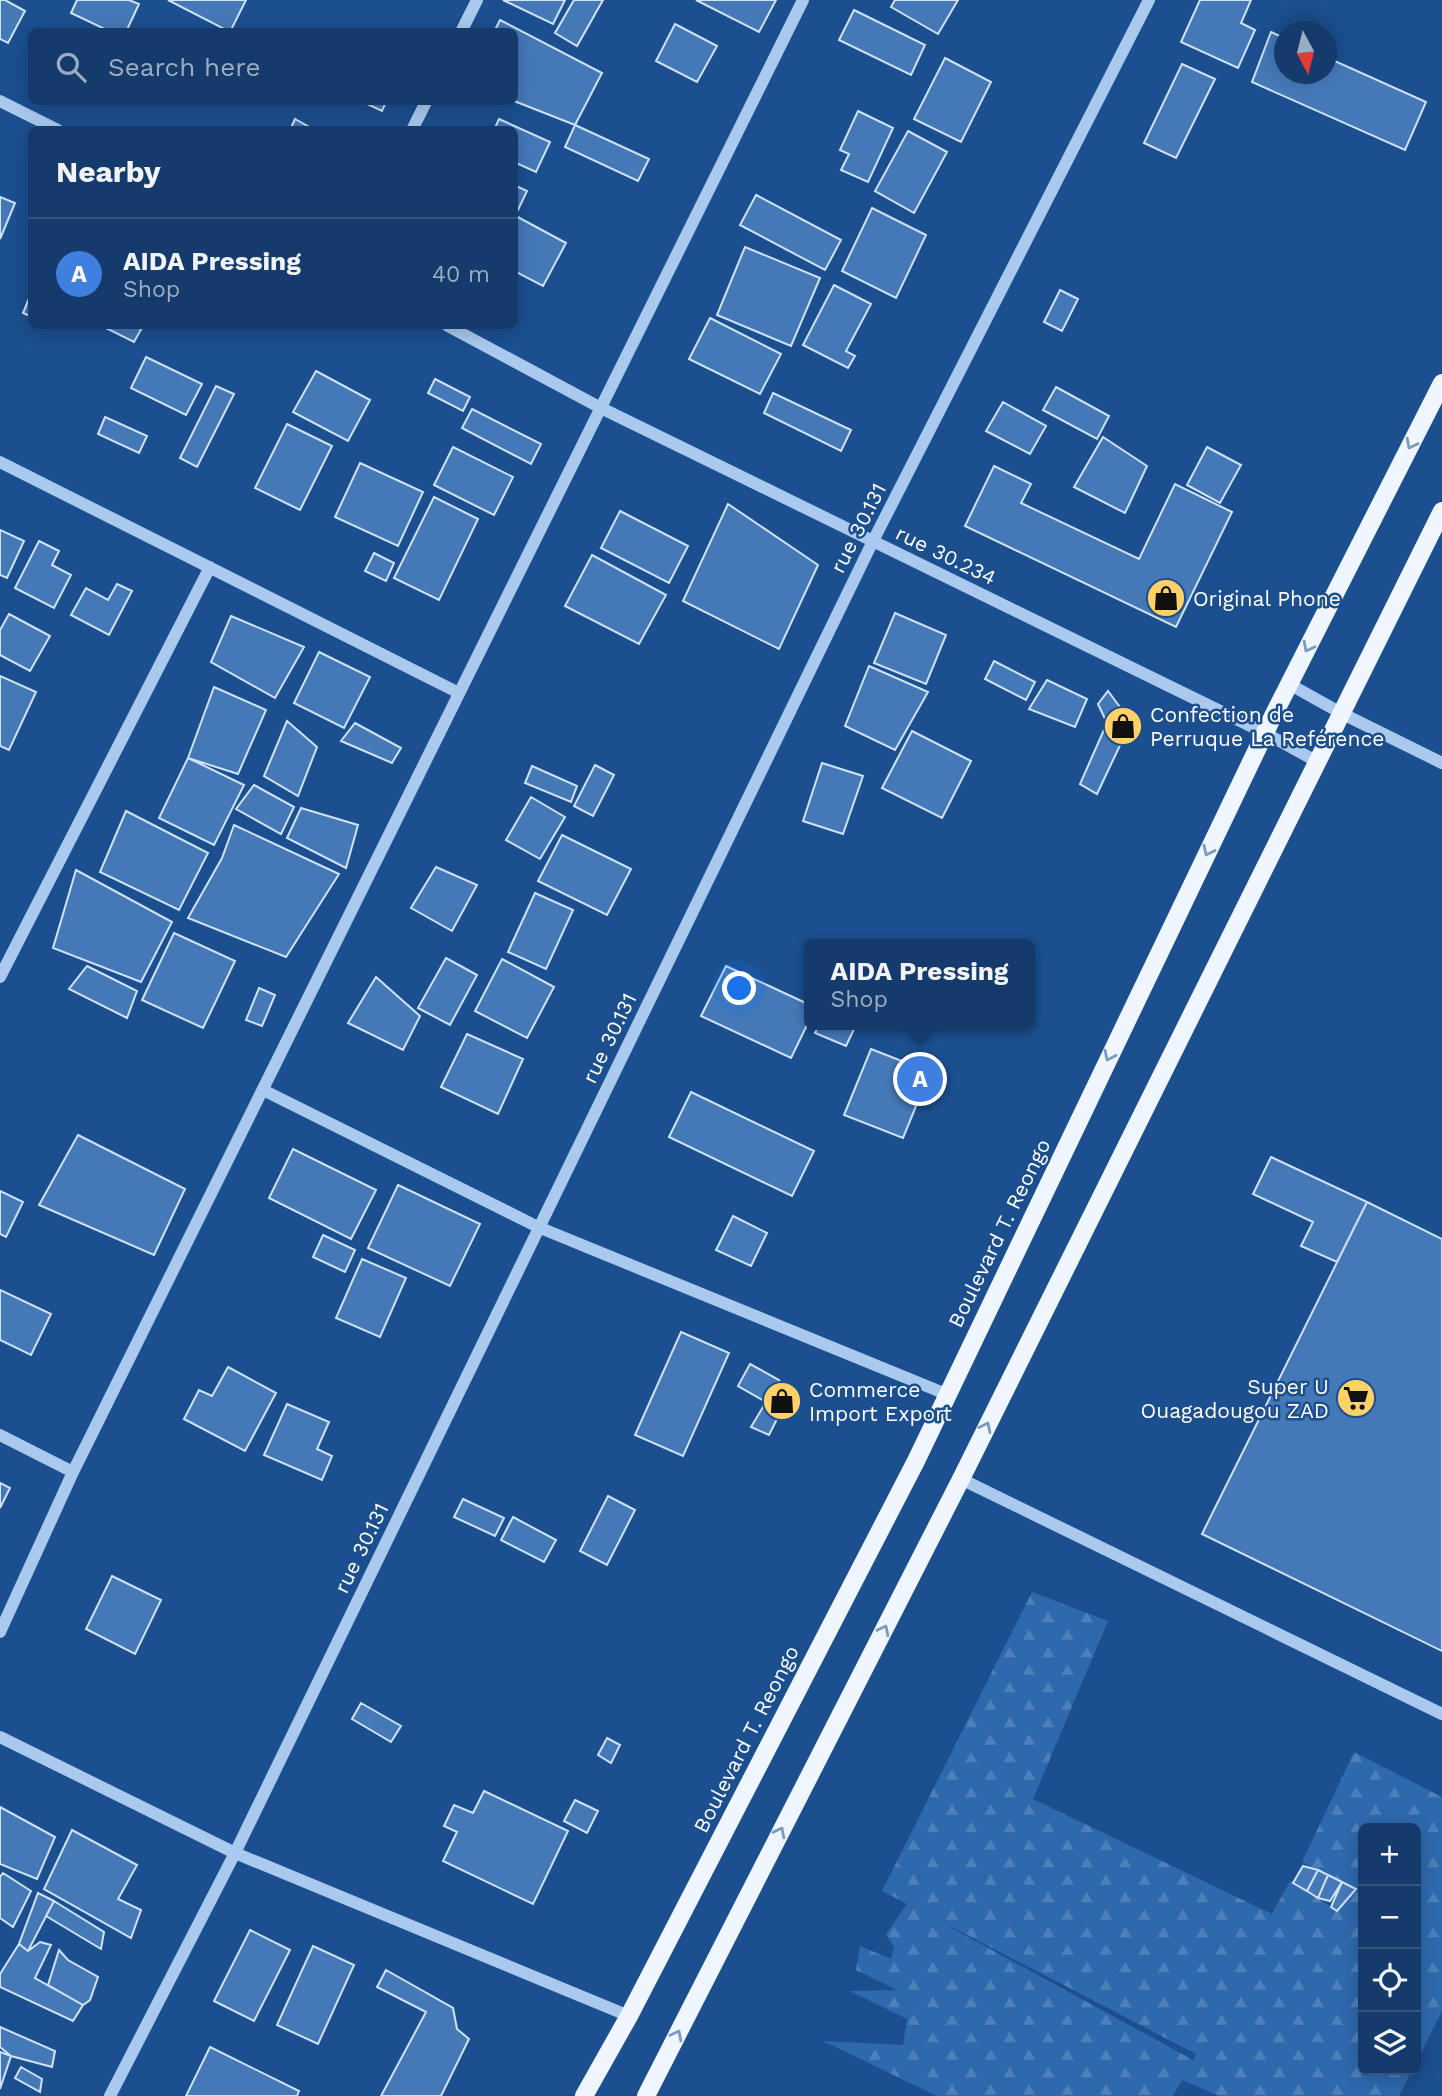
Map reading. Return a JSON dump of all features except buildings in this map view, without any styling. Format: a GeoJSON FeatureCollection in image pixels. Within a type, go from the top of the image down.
{"type":"FeatureCollection","features":[{"type":"Feature","properties":{"kind":"main road","name":"Boulevard T. Reongo"},"geometry":{"type":"LineString","coordinates":[[584,2096],[629,2016],[909,1474],[1265,733],[1442,383]]}},
{"type":"Feature","properties":{"kind":"main road"},"geometry":{"type":"LineString","coordinates":[[646,2096],[961,1479],[1442,511]]}},
{"type":"Feature","properties":{"kind":"street"},"geometry":{"type":"LineString","coordinates":[[463,28],[477,0]]}},
{"type":"Feature","properties":{"kind":"street"},"geometry":{"type":"LineString","coordinates":[[0,1632],[74,1472],[803,0]]}},
{"type":"Feature","properties":{"kind":"street","name":"rue 30.131"},"geometry":{"type":"LineString","coordinates":[[110,2096],[235,1853],[873,541],[1149,0]]}},
{"type":"Feature","properties":{"kind":"street"},"geometry":{"type":"LineString","coordinates":[[0,101],[50,126]]}},
{"type":"Feature","properties":{"kind":"street"},"geometry":{"type":"LineString","coordinates":[[414,126],[424,105]]}},
{"type":"Feature","properties":{"kind":"street","name":"rue 30.234"},"geometry":{"type":"LineString","coordinates":[[454,329],[601,408],[1265,733],[1316,761]]}},
{"type":"Feature","properties":{"kind":"street"},"geometry":{"type":"LineString","coordinates":[[0,462],[459,693]]}},
{"type":"Feature","properties":{"kind":"street"},"geometry":{"type":"LineString","coordinates":[[0,977],[210,567]]}},
{"type":"Feature","properties":{"kind":"street"},"geometry":{"type":"LineString","coordinates":[[1289,684],[1442,763]]}},
{"type":"Feature","properties":{"kind":"street"},"geometry":{"type":"LineString","coordinates":[[263,1090],[538,1227],[946,1394]]}},
{"type":"Feature","properties":{"kind":"street"},"geometry":{"type":"LineString","coordinates":[[0,1435],[74,1472]]}},
{"type":"Feature","properties":{"kind":"street"},"geometry":{"type":"LineString","coordinates":[[961,1479],[1442,1714]]}},
{"type":"Feature","properties":{"kind":"street"},"geometry":{"type":"LineString","coordinates":[[0,1737],[235,1853],[629,2016]]}},
{"type":"Feature","properties":{"kind":"green space"},"geometry":{"type":"Polygon","coordinates":[[[1032,1592],[1108,1621],[1033,1799],[1272,1914],[1290,1881],[1337,1911],[1356,1889],[1302,1862],[1354,1752],[1442,1797],[1442,2011],[1421,2053],[1421,1823],[1358,1823],[1358,2075],[1410,2075],[1399,2096],[1219,2096],[1182,2080],[1173,2096],[937,2096],[823,2041],[903,2045],[907,2019],[850,1991],[897,1990],[856,1970],[860,1946],[891,1959],[894,1948],[886,1934],[907,1904],[882,1891],[1032,1592]],[[950,1926],[950,1927],[1193,2060],[1196,2054],[950,1926]]]}},
{"type":"Feature","properties":{"kind":"place","name":"Original Phone"},"geometry":{"type":"Point","coordinates":[1166,598]}},
{"type":"Feature","properties":{"kind":"place","name":"Confection de Perruque La Reférence"},"geometry":{"type":"Point","coordinates":[1123,726]}},
{"type":"Feature","properties":{"kind":"place","name":"AIDA Pressing"},"geometry":{"type":"Point","coordinates":[920,1079]}},
{"type":"Feature","properties":{"kind":"place","name":"Super U Ouagadougou ZAD"},"geometry":{"type":"Point","coordinates":[1356,1398]}},
{"type":"Feature","properties":{"kind":"place","name":"Commerce Import Export"},"geometry":{"type":"Point","coordinates":[782,1401]}}]}
